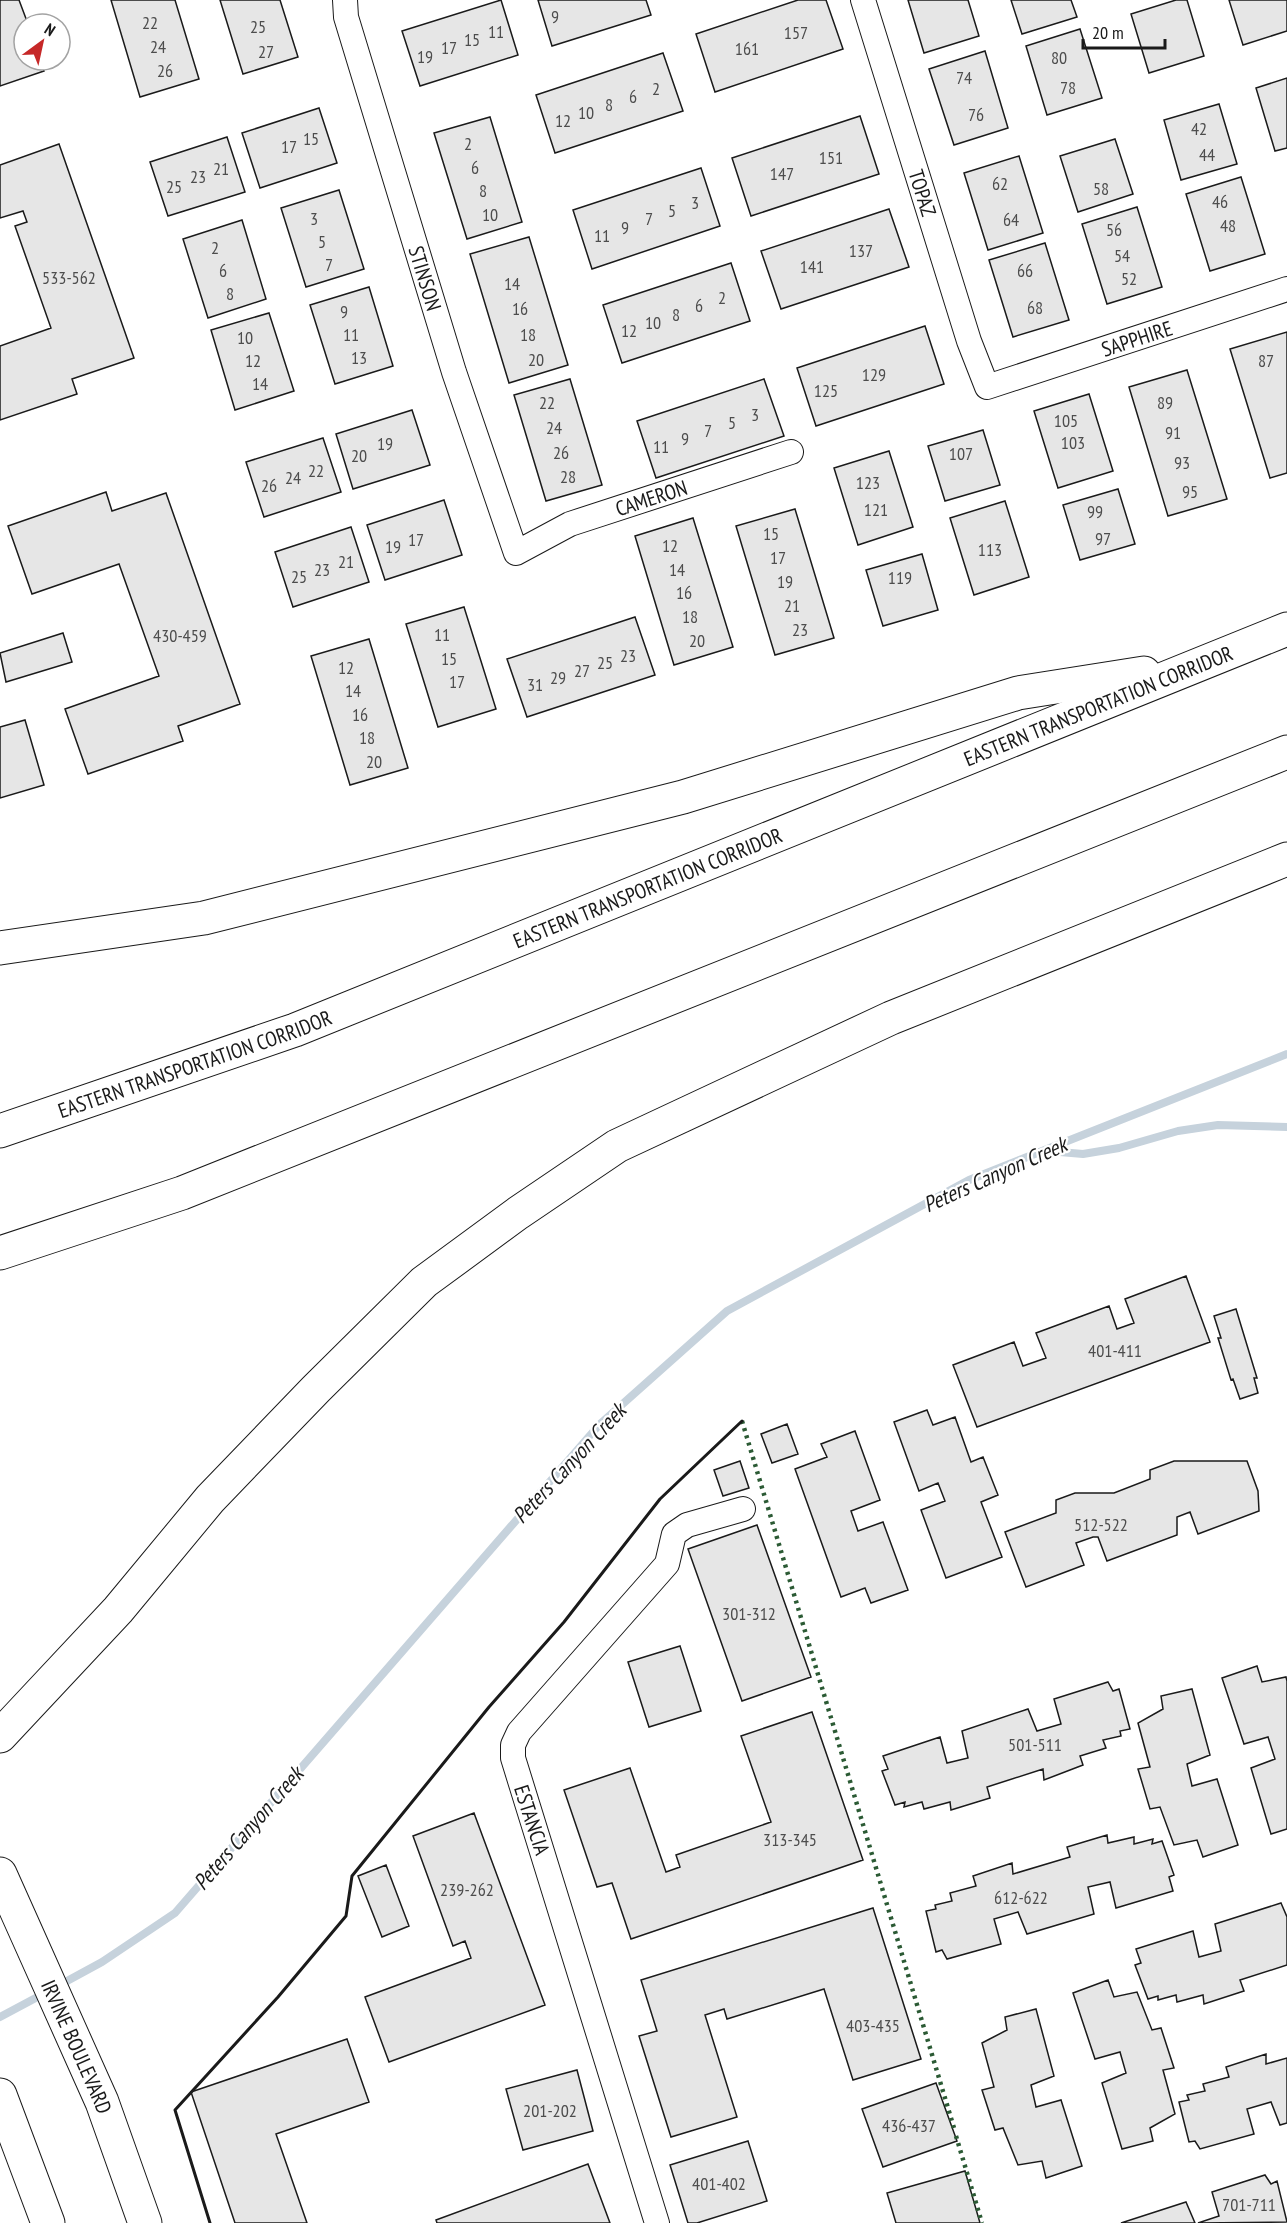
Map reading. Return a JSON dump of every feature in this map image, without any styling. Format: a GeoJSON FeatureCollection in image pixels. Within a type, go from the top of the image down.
{"type":"FeatureCollection","features":[{"type":"Feature","properties":{"kind":"main road","name":"EASTERN TRANSPORTATION CORRIDOR"},"geometry":{"type":"LineString","coordinates":[[0,1131],[295,1030],[1287,629]]}},
{"type":"Feature","properties":{"kind":"main road"},"geometry":{"type":"LineString","coordinates":[[0,948],[204,918],[683,797],[1018,693],[1200,665]]}},
{"type":"Feature","properties":{"kind":"main road"},"geometry":{"type":"LineString","coordinates":[[0,1253],[182,1193],[1287,752]]}},
{"type":"Feature","properties":{"kind":"main road"},"geometry":{"type":"LineString","coordinates":[[0,1736],[117,1610],[210,1499],[316,1389],[424,1282],[518,1213],[617,1146],[891,1018],[1287,860]]}},
{"type":"Feature","properties":{"kind":"main road","name":"IRVINE BOULEVARD"},"geometry":{"type":"LineString","coordinates":[[6,1885],[94,2086],[145,2223]]}},
{"type":"Feature","properties":{"kind":"main road"},"geometry":{"type":"LineString","coordinates":[[0,2096],[48,2223]]}},
{"type":"Feature","properties":{"kind":"street","name":"STINSON"},"geometry":{"type":"LineString","coordinates":[[345,0],[346,17],[450,361],[516,553]]}},
{"type":"Feature","properties":{"kind":"street","name":"TOPAZ"},"geometry":{"type":"LineString","coordinates":[[862,0],[969,341],[987,387]]}},
{"type":"Feature","properties":{"kind":"street","name":"SAPPHIRE"},"geometry":{"type":"LineString","coordinates":[[987,387],[1287,289]]}},
{"type":"Feature","properties":{"kind":"street","name":"CAMERON"},"geometry":{"type":"LineString","coordinates":[[516,553],[570,524],[791,452]]}},
{"type":"Feature","properties":{"kind":"street","name":"ESTANCIA"},"geometry":{"type":"LineString","coordinates":[[657,2223],[513,1758],[513,1745],[519,1732],[667,1564],[674,1534],[687,1525],[743,1509]]}},
{"type":"Feature","properties":{"kind":"building"},"geometry":{"type":"Polygon","coordinates":[[[0,0],[19,0],[24,12],[12,12],[12,72],[41,72],[0,86],[0,0]]]}},
{"type":"Feature","properties":{"kind":"building"},"geometry":{"type":"Polygon","coordinates":[[[111,0],[175,0],[199,79],[140,97],[111,0]]]}},
{"type":"Feature","properties":{"kind":"building"},"geometry":{"type":"Polygon","coordinates":[[[220,0],[280,0],[298,57],[243,74],[220,0]]]}},
{"type":"Feature","properties":{"kind":"building"},"geometry":{"type":"Polygon","coordinates":[[[501,0],[518,55],[420,86],[402,31],[501,0]]]}},
{"type":"Feature","properties":{"kind":"building"},"geometry":{"type":"Polygon","coordinates":[[[538,0],[646,0],[651,15],[552,46],[538,0]]]}},
{"type":"Feature","properties":{"kind":"building"},"geometry":{"type":"Polygon","coordinates":[[[798,0],[826,0],[843,49],[715,92],[696,34],[798,0]]]}},
{"type":"Feature","properties":{"kind":"building"},"geometry":{"type":"Polygon","coordinates":[[[908,0],[968,0],[979,36],[924,53],[908,0]]]}},
{"type":"Feature","properties":{"kind":"building"},"geometry":{"type":"Polygon","coordinates":[[[1011,0],[1071,0],[1077,17],[1022,34],[1011,0]]]}},
{"type":"Feature","properties":{"kind":"building"},"geometry":{"type":"Polygon","coordinates":[[[1176,0],[1187,0],[1204,56],[1149,73],[1131,14],[1176,0]]]}},
{"type":"Feature","properties":{"kind":"building"},"geometry":{"type":"Polygon","coordinates":[[[1229,0],[1287,0],[1287,31],[1243,45],[1229,0]]]}},
{"type":"Feature","properties":{"kind":"building"},"geometry":{"type":"Polygon","coordinates":[[[1080,29],[1102,98],[1047,115],[1026,46],[1080,29]]]}},
{"type":"Feature","properties":{"kind":"building"},"geometry":{"type":"Polygon","coordinates":[[[985,51],[1008,128],[954,145],[929,69],[985,51]]]}},
{"type":"Feature","properties":{"kind":"building"},"geometry":{"type":"Polygon","coordinates":[[[663,53],[683,111],[555,153],[536,95],[663,53]]]}},
{"type":"Feature","properties":{"kind":"building"},"geometry":{"type":"Polygon","coordinates":[[[1287,78],[1287,148],[1275,151],[1256,88],[1287,78]]]}},
{"type":"Feature","properties":{"kind":"building"},"geometry":{"type":"Polygon","coordinates":[[[1219,104],[1237,164],[1181,180],[1164,120],[1219,104]]]}},
{"type":"Feature","properties":{"kind":"building"},"geometry":{"type":"Polygon","coordinates":[[[319,108],[337,163],[260,188],[242,133],[319,108]]]}},
{"type":"Feature","properties":{"kind":"building"},"geometry":{"type":"Polygon","coordinates":[[[860,116],[879,174],[751,216],[732,158],[860,116]]]}},
{"type":"Feature","properties":{"kind":"building"},"geometry":{"type":"Polygon","coordinates":[[[490,117],[522,222],[467,239],[434,133],[490,117]]]}},
{"type":"Feature","properties":{"kind":"building"},"geometry":{"type":"Polygon","coordinates":[[[227,137],[245,192],[168,216],[150,162],[227,137]]]}},
{"type":"Feature","properties":{"kind":"building"},"geometry":{"type":"Polygon","coordinates":[[[1115,139],[1133,194],[1078,212],[1060,156],[1115,139]]]}},
{"type":"Feature","properties":{"kind":"building"},"geometry":{"type":"Polygon","coordinates":[[[59,144],[134,358],[72,379],[77,394],[0,420],[0,346],[51,328],[15,226],[27,222],[23,211],[0,218],[0,165],[59,144]]]}},
{"type":"Feature","properties":{"kind":"building"},"geometry":{"type":"Polygon","coordinates":[[[1019,156],[1043,233],[988,250],[964,173],[1019,156]]]}},
{"type":"Feature","properties":{"kind":"building"},"geometry":{"type":"Polygon","coordinates":[[[701,168],[720,226],[592,269],[573,210],[701,168]]]}},
{"type":"Feature","properties":{"kind":"building"},"geometry":{"type":"Polygon","coordinates":[[[1241,177],[1265,254],[1210,271],[1186,194],[1241,177]]]}},
{"type":"Feature","properties":{"kind":"building"},"geometry":{"type":"Polygon","coordinates":[[[339,190],[364,269],[306,287],[281,208],[339,190]]]}},
{"type":"Feature","properties":{"kind":"building"},"geometry":{"type":"Polygon","coordinates":[[[1137,207],[1162,287],[1107,304],[1082,224],[1137,207]]]}},
{"type":"Feature","properties":{"kind":"building"},"geometry":{"type":"Polygon","coordinates":[[[889,209],[909,267],[781,309],[761,251],[889,209]]]}},
{"type":"Feature","properties":{"kind":"building"},"geometry":{"type":"Polygon","coordinates":[[[242,220],[266,299],[208,318],[183,239],[242,220]]]}},
{"type":"Feature","properties":{"kind":"building"},"geometry":{"type":"Polygon","coordinates":[[[529,237],[568,365],[509,383],[470,254],[529,237]]]}},
{"type":"Feature","properties":{"kind":"building"},"geometry":{"type":"Polygon","coordinates":[[[1045,243],[1069,320],[1013,337],[989,260],[1045,243]]]}},
{"type":"Feature","properties":{"kind":"building"},"geometry":{"type":"Polygon","coordinates":[[[731,263],[750,321],[622,363],[603,305],[731,263]]]}},
{"type":"Feature","properties":{"kind":"building"},"geometry":{"type":"Polygon","coordinates":[[[369,287],[393,366],[335,384],[310,305],[369,287]]]}},
{"type":"Feature","properties":{"kind":"building"},"geometry":{"type":"Polygon","coordinates":[[[269,313],[294,391],[235,410],[211,330],[269,313]]]}},
{"type":"Feature","properties":{"kind":"building"},"geometry":{"type":"Polygon","coordinates":[[[925,326],[944,384],[816,426],[797,368],[925,326]]]}},
{"type":"Feature","properties":{"kind":"building"},"geometry":{"type":"Polygon","coordinates":[[[1287,332],[1287,473],[1270,478],[1230,349],[1287,332]]]}},
{"type":"Feature","properties":{"kind":"building"},"geometry":{"type":"Polygon","coordinates":[[[1187,370],[1227,499],[1168,516],[1129,387],[1187,370]]]}},
{"type":"Feature","properties":{"kind":"building"},"geometry":{"type":"Polygon","coordinates":[[[570,379],[602,485],[546,501],[514,395],[570,379]]]}},
{"type":"Feature","properties":{"kind":"building"},"geometry":{"type":"Polygon","coordinates":[[[764,379],[784,436],[656,478],[637,421],[764,379]]]}},
{"type":"Feature","properties":{"kind":"building"},"geometry":{"type":"Polygon","coordinates":[[[1089,394],[1113,471],[1058,488],[1034,411],[1089,394]]]}},
{"type":"Feature","properties":{"kind":"building"},"geometry":{"type":"Polygon","coordinates":[[[412,410],[430,465],[353,489],[336,434],[412,410]]]}},
{"type":"Feature","properties":{"kind":"building"},"geometry":{"type":"Polygon","coordinates":[[[983,430],[1000,485],[945,501],[928,446],[983,430]]]}},
{"type":"Feature","properties":{"kind":"building"},"geometry":{"type":"Polygon","coordinates":[[[323,438],[341,492],[264,517],[246,462],[323,438]]]}},
{"type":"Feature","properties":{"kind":"building"},"geometry":{"type":"Polygon","coordinates":[[[889,451],[913,527],[858,545],[834,468],[889,451]]]}},
{"type":"Feature","properties":{"kind":"building"},"geometry":{"type":"Polygon","coordinates":[[[1118,489],[1135,544],[1080,560],[1063,505],[1118,489]]]}},
{"type":"Feature","properties":{"kind":"building"},"geometry":{"type":"Polygon","coordinates":[[[106,492],[112,511],[166,493],[240,704],[178,726],[183,741],[88,774],[65,709],[159,676],[119,564],[32,594],[8,526],[106,492]]]}},
{"type":"Feature","properties":{"kind":"building"},"geometry":{"type":"Polygon","coordinates":[[[444,500],[462,555],[385,580],[367,525],[444,500]]]}},
{"type":"Feature","properties":{"kind":"building"},"geometry":{"type":"Polygon","coordinates":[[[1005,501],[1029,577],[974,595],[950,518],[1005,501]]]}},
{"type":"Feature","properties":{"kind":"building"},"geometry":{"type":"Polygon","coordinates":[[[795,509],[834,638],[775,655],[736,526],[795,509]]]}},
{"type":"Feature","properties":{"kind":"building"},"geometry":{"type":"Polygon","coordinates":[[[693,518],[733,647],[674,665],[635,536],[693,518]]]}},
{"type":"Feature","properties":{"kind":"building"},"geometry":{"type":"Polygon","coordinates":[[[351,527],[369,582],[293,607],[275,552],[351,527]]]}},
{"type":"Feature","properties":{"kind":"building"},"geometry":{"type":"Polygon","coordinates":[[[922,554],[938,610],[883,626],[866,570],[922,554]]]}},
{"type":"Feature","properties":{"kind":"building"},"geometry":{"type":"Polygon","coordinates":[[[464,607],[496,709],[438,727],[406,624],[464,607]]]}},
{"type":"Feature","properties":{"kind":"building"},"geometry":{"type":"Polygon","coordinates":[[[635,617],[655,675],[527,717],[507,659],[635,617]]]}},
{"type":"Feature","properties":{"kind":"building"},"geometry":{"type":"Polygon","coordinates":[[[63,633],[72,662],[6,682],[0,653],[63,633]]]}},
{"type":"Feature","properties":{"kind":"building"},"geometry":{"type":"Polygon","coordinates":[[[369,639],[408,768],[350,785],[311,656],[369,639]]]}},
{"type":"Feature","properties":{"kind":"building"},"geometry":{"type":"Polygon","coordinates":[[[25,720],[44,785],[0,798],[0,727],[25,720]]]}},
{"type":"Feature","properties":{"kind":"building"},"geometry":{"type":"Polygon","coordinates":[[[1186,1276],[1210,1342],[977,1427],[953,1365],[1014,1342],[1023,1366],[1046,1358],[1036,1333],[1109,1306],[1117,1329],[1134,1323],[1125,1299],[1186,1276]]]}},
{"type":"Feature","properties":{"kind":"building"},"geometry":{"type":"Polygon","coordinates":[[[1236,1309],[1257,1378],[1254,1378],[1258,1393],[1240,1399],[1233,1379],[1231,1380],[1214,1316],[1236,1309]]]}},
{"type":"Feature","properties":{"kind":"building"},"geometry":{"type":"Polygon","coordinates":[[[927,1410],[933,1425],[955,1417],[971,1462],[983,1457],[998,1495],[981,1502],[1002,1557],[946,1578],[921,1510],[945,1501],[938,1483],[919,1491],[894,1422],[927,1410]]]}},
{"type":"Feature","properties":{"kind":"building"},"geometry":{"type":"Polygon","coordinates":[[[787,1424],[798,1454],[772,1463],[761,1434],[787,1424]]]}},
{"type":"Feature","properties":{"kind":"building"},"geometry":{"type":"Polygon","coordinates":[[[855,1431],[880,1500],[851,1511],[858,1531],[883,1522],[908,1590],[871,1603],[865,1588],[841,1597],[795,1469],[827,1457],[821,1444],[855,1431]]]}},
{"type":"Feature","properties":{"kind":"building"},"geometry":{"type":"Polygon","coordinates":[[[740,1461],[749,1488],[723,1496],[714,1470],[740,1461]]]}},
{"type":"Feature","properties":{"kind":"building"},"geometry":{"type":"Polygon","coordinates":[[[1174,1461],[1247,1461],[1258,1491],[1259,1511],[1198,1534],[1190,1512],[1177,1517],[1177,1535],[1107,1561],[1098,1537],[1093,1537],[1076,1543],[1084,1565],[1026,1587],[1005,1532],[1056,1513],[1056,1500],[1075,1493],[1114,1493],[1150,1479],[1150,1470],[1174,1461]]]}},
{"type":"Feature","properties":{"kind":"building"},"geometry":{"type":"Polygon","coordinates":[[[757,1525],[811,1677],[742,1701],[688,1549],[757,1525]]]}},
{"type":"Feature","properties":{"kind":"building"},"geometry":{"type":"Polygon","coordinates":[[[680,1646],[701,1711],[649,1727],[628,1662],[680,1646]]]}},
{"type":"Feature","properties":{"kind":"building"},"geometry":{"type":"Polygon","coordinates":[[[1257,1666],[1262,1682],[1286,1677],[1287,1681],[1287,1829],[1271,1834],[1251,1768],[1275,1759],[1268,1737],[1244,1744],[1222,1678],[1257,1666]]]}},
{"type":"Feature","properties":{"kind":"building"},"geometry":{"type":"Polygon","coordinates":[[[1108,1682],[1113,1691],[1119,1689],[1130,1729],[1120,1731],[1121,1736],[1103,1740],[1106,1748],[1080,1756],[1083,1765],[1044,1780],[1043,1769],[987,1787],[990,1798],[951,1810],[950,1802],[924,1809],[922,1802],[904,1807],[905,1802],[895,1805],[882,1771],[888,1769],[883,1756],[940,1737],[947,1763],[968,1758],[962,1731],[1028,1709],[1037,1731],[1061,1724],[1054,1699],[1108,1682]]]}},
{"type":"Feature","properties":{"kind":"building"},"geometry":{"type":"Polygon","coordinates":[[[1192,1689],[1210,1755],[1187,1764],[1192,1786],[1217,1779],[1238,1845],[1203,1857],[1197,1840],[1174,1845],[1160,1807],[1150,1809],[1138,1769],[1150,1767],[1138,1723],[1163,1709],[1161,1696],[1192,1689]]]}},
{"type":"Feature","properties":{"kind":"building"},"geometry":{"type":"Polygon","coordinates":[[[812,1712],[863,1860],[631,1939],[612,1883],[597,1887],[564,1790],[630,1768],[666,1872],[680,1867],[676,1855],[771,1822],[741,1736],[812,1712]]]}},
{"type":"Feature","properties":{"kind":"building"},"geometry":{"type":"Polygon","coordinates":[[[474,1813],[545,2005],[389,2062],[365,1997],[471,1958],[465,1941],[453,1946],[413,1836],[474,1813]]]}},
{"type":"Feature","properties":{"kind":"building"},"geometry":{"type":"Polygon","coordinates":[[[1107,1835],[1108,1843],[1134,1837],[1134,1844],[1153,1839],[1152,1844],[1162,1841],[1174,1875],[1169,1877],[1173,1891],[1116,1908],[1110,1882],[1088,1887],[1094,1914],[1027,1934],[1018,1912],[994,1919],[1001,1944],[947,1959],[942,1950],[936,1952],[926,1911],[936,1909],[935,1905],[952,1901],[950,1893],[976,1886],[973,1876],[1012,1863],[1013,1874],[1070,1857],[1067,1847],[1107,1835]]]}},
{"type":"Feature","properties":{"kind":"building"},"geometry":{"type":"Polygon","coordinates":[[[386,1865],[409,1926],[382,1937],[358,1876],[386,1865]]]}},
{"type":"Feature","properties":{"kind":"building"},"geometry":{"type":"Polygon","coordinates":[[[1281,1903],[1287,1917],[1287,1965],[1240,1980],[1244,1991],[1204,2004],[1203,1995],[1177,2002],[1176,1995],[1158,2000],[1158,1996],[1148,1999],[1135,1965],[1141,1963],[1136,1949],[1193,1931],[1199,1957],[1221,1951],[1215,1924],[1281,1903]]]}},
{"type":"Feature","properties":{"kind":"building"},"geometry":{"type":"Polygon","coordinates":[[[873,1908],[921,2059],[853,2080],[824,1989],[727,2019],[724,2009],[705,2015],[737,2117],[671,2137],[639,2036],[657,2031],[641,1980],[873,1908]]]}},
{"type":"Feature","properties":{"kind":"building"},"geometry":{"type":"Polygon","coordinates":[[[1108,1980],[1114,1997],[1137,1992],[1152,2030],[1161,2028],[1174,2068],[1163,2070],[1175,2114],[1150,2128],[1153,2141],[1122,2149],[1102,2083],[1126,2073],[1120,2052],[1095,2059],[1073,1993],[1108,1980]]]}},
{"type":"Feature","properties":{"kind":"building"},"geometry":{"type":"Polygon","coordinates":[[[1036,2009],[1054,2076],[1031,2085],[1036,2107],[1061,2100],[1082,2166],[1046,2178],[1042,2161],[1018,2165],[1003,2128],[995,2130],[982,2090],[994,2087],[982,2043],[1007,2030],[1005,2017],[1036,2009]]]}},
{"type":"Feature","properties":{"kind":"building"},"geometry":{"type":"Polygon","coordinates":[[[347,2039],[369,2102],[276,2134],[307,2223],[235,2223],[191,2092],[347,2039]]]}},
{"type":"Feature","properties":{"kind":"building"},"geometry":{"type":"Polygon","coordinates":[[[1266,2054],[1266,2064],[1287,2058],[1287,2123],[1280,2125],[1271,2102],[1247,2109],[1254,2134],[1200,2149],[1195,2141],[1189,2142],[1179,2102],[1189,2100],[1187,2095],[1205,2091],[1203,2084],[1229,2077],[1226,2067],[1266,2054]]]}},
{"type":"Feature","properties":{"kind":"building"},"geometry":{"type":"Polygon","coordinates":[[[577,2070],[593,2131],[523,2150],[506,2089],[577,2070]]]}},
{"type":"Feature","properties":{"kind":"building"},"geometry":{"type":"Polygon","coordinates":[[[936,2083],[957,2141],[883,2167],[862,2109],[936,2083]]]}},
{"type":"Feature","properties":{"kind":"building"},"geometry":{"type":"Polygon","coordinates":[[[748,2141],[767,2201],[697,2223],[688,2223],[670,2165],[748,2141]]]}},
{"type":"Feature","properties":{"kind":"building"},"geometry":{"type":"Polygon","coordinates":[[[588,2164],[610,2223],[437,2223],[436,2220],[588,2164]]]}},
{"type":"Feature","properties":{"kind":"building"},"geometry":{"type":"Polygon","coordinates":[[[965,2171],[980,2223],[896,2223],[887,2193],[965,2171]]]}},
{"type":"Feature","properties":{"kind":"building"},"geometry":{"type":"Polygon","coordinates":[[[1265,2175],[1271,2184],[1277,2181],[1287,2222],[1198,2223],[1219,2216],[1212,2192],[1265,2175]]]}},
{"type":"Feature","properties":{"kind":"building"},"geometry":{"type":"Polygon","coordinates":[[[1186,2202],[1195,2223],[1121,2223],[1186,2202]]]}},
{"type":"Feature","properties":{"kind":"waterway","name":"Peters Canyon Creek"},"geometry":{"type":"LineString","coordinates":[[56,1987],[102,1962],[175,1913],[599,1425],[727,1311],[969,1180],[1287,1054]]}},
{"type":"Feature","properties":{"kind":"waterway"},"geometry":{"type":"LineString","coordinates":[[1048,1151],[1083,1154],[1119,1148],[1178,1131],[1218,1125],[1287,1127]]}},
{"type":"Feature","properties":{"kind":"waterway","name":"Peters Canyon Creek"},"geometry":{"type":"LineString","coordinates":[[0,2017],[45,1993]]}},
{"type":"Feature","properties":{"kind":"hedge"},"geometry":{"type":"LineString","coordinates":[[742,1421],[954,2128]]}},
{"type":"Feature","properties":{"kind":"hedge"},"geometry":{"type":"LineString","coordinates":[[956,2136],[982,2223]]}},
{"type":"Feature","properties":{"kind":"wall"},"geometry":{"type":"LineString","coordinates":[[210,2223],[175,2110],[278,1997],[346,1916],[352,1876],[489,1707],[564,1622],[660,1499],[742,1421]]}}]}
